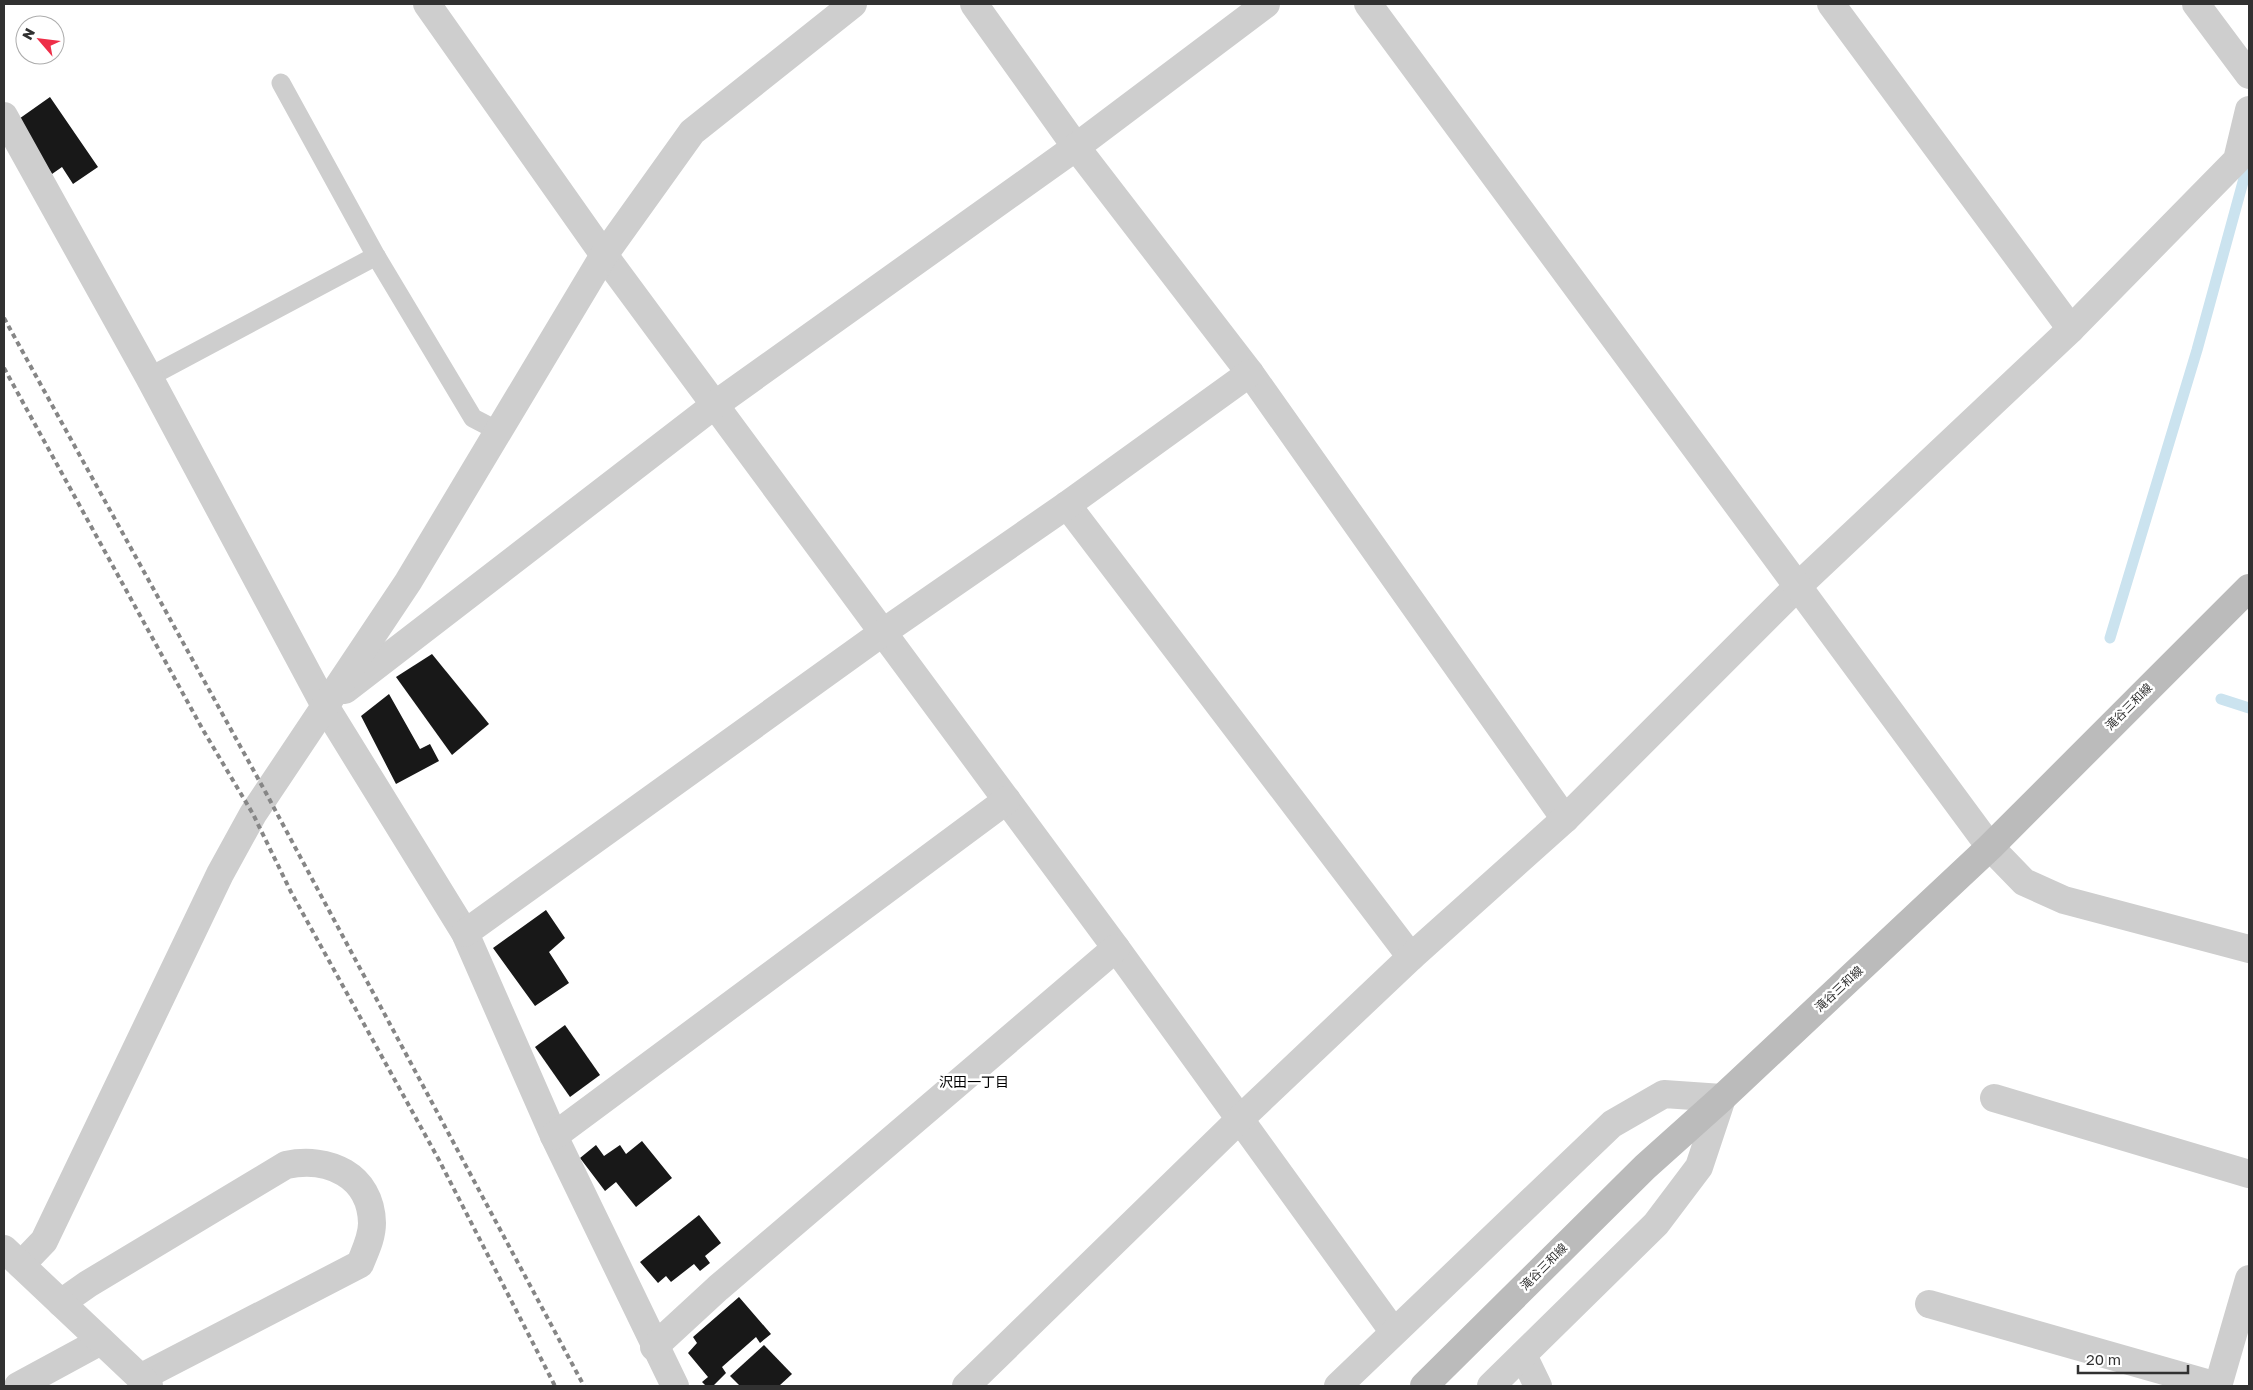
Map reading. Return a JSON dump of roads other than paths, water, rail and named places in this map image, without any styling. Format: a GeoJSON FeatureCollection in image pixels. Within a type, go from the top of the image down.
{"type":"FeatureCollection","features":[{"type":"Feature","properties":{"kind":"main road","name":"滝谷三和線"},"geometry":{"type":"LineString","coordinates":[[1424,1386],[1645,1166],[1722,1098],[1990,847],[2249,588]]}},
{"type":"Feature","properties":{"kind":"street"},"geometry":{"type":"LineString","coordinates":[[61,1303],[96,1279],[286,1165],[304,1161],[326,1164],[342,1170],[352,1178],[366,1197],[372,1225],[368,1246],[360,1264],[145,1382],[12,1257],[44,1241],[225,865],[266,792],[326,706],[408,582],[604,255],[692,132],[853,4]]}},
{"type":"Feature","properties":{"kind":"street"},"geometry":{"type":"LineString","coordinates":[[974,4],[1076,147],[1250,373],[1565,819]]}},
{"type":"Feature","properties":{"kind":"street"},"geometry":{"type":"LineString","coordinates":[[326,706],[716,404],[1076,147],[1266,4]]}},
{"type":"Feature","properties":{"kind":"street"},"geometry":{"type":"LineString","coordinates":[[1368,4],[1990,847],[2024,882],[2064,900],[2249,949]]}},
{"type":"Feature","properties":{"kind":"street"},"geometry":{"type":"LineString","coordinates":[[1832,4],[2071,330]]}},
{"type":"Feature","properties":{"kind":"street"},"geometry":{"type":"LineString","coordinates":[[2196,4],[2249,75]]}},
{"type":"Feature","properties":{"kind":"street"},"geometry":{"type":"LineString","coordinates":[[436,7],[604,255],[716,404],[882,633],[1116,948],[1393,1331]]}},
{"type":"Feature","properties":{"kind":"street"},"geometry":{"type":"LineString","coordinates":[[966,1386],[1240,1119],[1411,957],[1565,819],[1797,587],[2071,330],[2237,160],[2249,110]]}},
{"type":"Feature","properties":{"kind":"street"},"geometry":{"type":"LineString","coordinates":[[4,116],[149,377],[326,706],[465,933],[554,1136],[674,1386]]}},
{"type":"Feature","properties":{"kind":"street"},"geometry":{"type":"LineString","coordinates":[[465,933],[882,633],[1067,505],[1250,373]]}},
{"type":"Feature","properties":{"kind":"street"},"geometry":{"type":"LineString","coordinates":[[1067,505],[1411,957]]}},
{"type":"Feature","properties":{"kind":"street"},"geometry":{"type":"LineString","coordinates":[[554,1136],[1007,800]]}},
{"type":"Feature","properties":{"kind":"street"},"geometry":{"type":"LineString","coordinates":[[654,1347],[718,1288],[1116,948]]}},
{"type":"Feature","properties":{"kind":"street"},"geometry":{"type":"LineString","coordinates":[[1338,1386],[1393,1331],[1612,1124],[1664,1094],[1722,1098],[1699,1167],[1656,1224],[1491,1386]]}},
{"type":"Feature","properties":{"kind":"street"},"geometry":{"type":"LineString","coordinates":[[1994,1098],[2249,1174]]}},
{"type":"Feature","properties":{"kind":"street"},"geometry":{"type":"LineString","coordinates":[[1929,1304],[2218,1386],[2249,1279]]}},
{"type":"Feature","properties":{"kind":"street"},"geometry":{"type":"LineString","coordinates":[[29,1384],[101,1342]]}},
{"type":"Feature","properties":{"kind":"street"},"geometry":{"type":"LineString","coordinates":[[1523,1356],[1538,1386]]}},
{"type":"Feature","properties":{"kind":"lane"},"geometry":{"type":"LineString","coordinates":[[281,83],[376,256],[473,418],[498,431]]}},
{"type":"Feature","properties":{"kind":"lane"},"geometry":{"type":"LineString","coordinates":[[149,377],[376,256]]}},
{"type":"Feature","properties":{"kind":"waterway"},"geometry":{"type":"LineString","coordinates":[[2110,638],[2197,350],[2249,160]]}},
{"type":"Feature","properties":{"kind":"waterway"},"geometry":{"type":"LineString","coordinates":[[2221,699],[2249,708]]}},
{"type":"Feature","properties":{"kind":"railway"},"geometry":{"type":"LineString","coordinates":[[4,318],[266,793],[584,1386]]}},
{"type":"Feature","properties":{"kind":"railway"},"geometry":{"type":"LineString","coordinates":[[4,368],[203,730],[253,814],[291,892],[439,1160],[555,1386]]}},
{"type":"Feature","properties":{"kind":"district","name":"沢田一丁目"},"geometry":{"type":"Point","coordinates":[974,1082]}}]}
